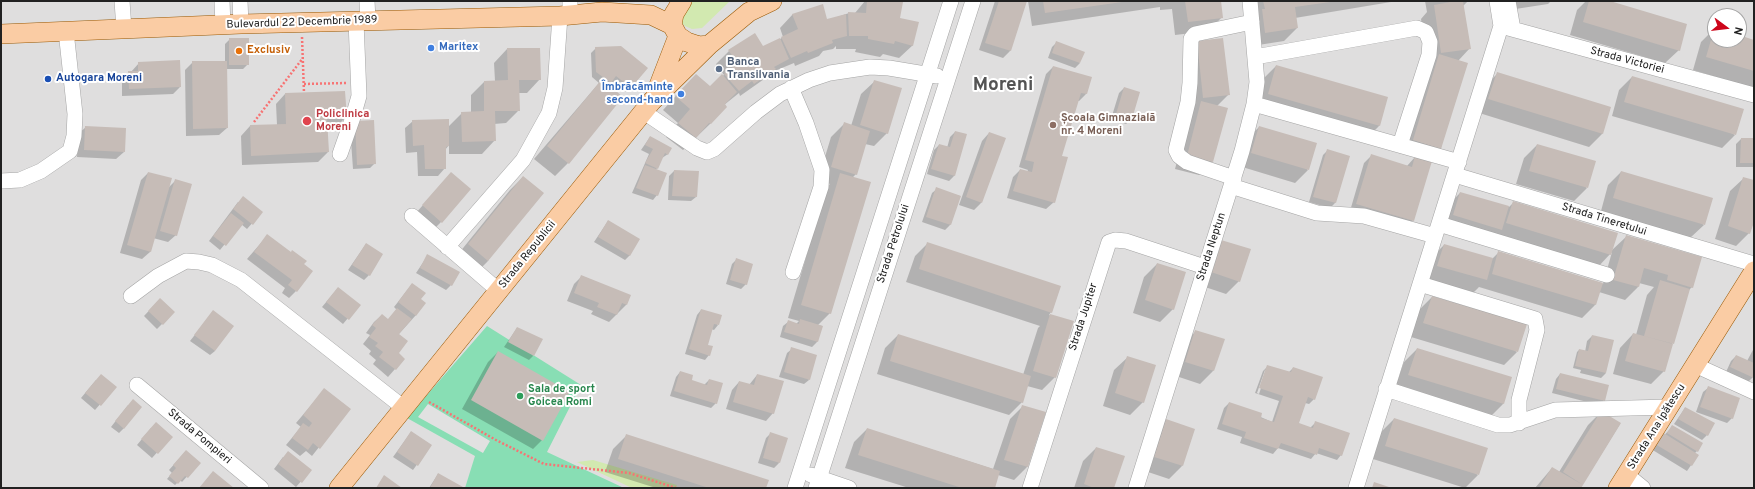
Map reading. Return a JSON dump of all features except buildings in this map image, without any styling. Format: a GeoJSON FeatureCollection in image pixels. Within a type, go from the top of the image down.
{"type":"FeatureCollection","features":[{"type":"Feature","properties":{"kind":"main road","name":"Strada Republicii"},"geometry":{"type":"LineString","coordinates":[[648,106],[669,59],[675,30],[674,14],[682,1]]}},
{"type":"Feature","properties":{"kind":"main road","name":"Strada Republicii"},"geometry":{"type":"LineString","coordinates":[[339,488],[648,106],[709,45],[749,12],[772,1]]}},
{"type":"Feature","properties":{"kind":"main road","name":"Bulevardul 22 Decembrie 1989"},"geometry":{"type":"LineString","coordinates":[[1,34],[362,21],[567,10],[602,12],[643,7],[675,30],[687,42],[699,46],[709,45]]}},
{"type":"Feature","properties":{"kind":"main road"},"geometry":{"type":"LineString","coordinates":[[643,7],[661,31],[667,46],[669,59]]}},
{"type":"Feature","properties":{"kind":"main road","name":"Strada Ana Ipătescu"},"geometry":{"type":"LineString","coordinates":[[1622,481],[1754,271]]}},
{"type":"Feature","properties":{"kind":"street"},"geometry":{"type":"LineString","coordinates":[[122,1],[124,29]]}},
{"type":"Feature","properties":{"kind":"street"},"geometry":{"type":"LineString","coordinates":[[222,1],[232,25]]}},
{"type":"Feature","properties":{"kind":"street"},"geometry":{"type":"LineString","coordinates":[[232,25],[240,1]]}},
{"type":"Feature","properties":{"kind":"street"},"geometry":{"type":"LineString","coordinates":[[340,154],[353,117],[358,96],[362,21],[367,1]]}},
{"type":"Feature","properties":{"kind":"street","name":"Strada Petrolului"},"geometry":{"type":"LineString","coordinates":[[796,488],[951,1]]}},
{"type":"Feature","properties":{"kind":"street","name":"Strada Petrolului"},"geometry":{"type":"LineString","coordinates":[[818,483],[972,1]]}},
{"type":"Feature","properties":{"kind":"street","name":"Strada Neptun"},"geometry":{"type":"LineString","coordinates":[[1136,488],[1232,182],[1254,104],[1257,82],[1250,1]]}},
{"type":"Feature","properties":{"kind":"street"},"geometry":{"type":"LineString","coordinates":[[1497,1],[1507,28]]}},
{"type":"Feature","properties":{"kind":"street"},"geometry":{"type":"LineString","coordinates":[[1356,488],[1457,168],[1507,28],[1508,1]]}},
{"type":"Feature","properties":{"kind":"street"},"geometry":{"type":"LineString","coordinates":[[448,247],[523,160],[549,114],[555,88],[567,10]]}},
{"type":"Feature","properties":{"kind":"street"},"geometry":{"type":"LineString","coordinates":[[1252,22],[1195,34],[1191,39],[1188,102],[1176,150],[1179,156],[1187,162],[1232,182],[1317,213],[1364,216],[1437,230],[1607,275]]}},
{"type":"Feature","properties":{"kind":"street"},"geometry":{"type":"LineString","coordinates":[[1255,57],[1417,28],[1426,32],[1430,42],[1430,55],[1400,145]]}},
{"type":"Feature","properties":{"kind":"street","name":"Strada Victoriei"},"geometry":{"type":"LineString","coordinates":[[1507,28],[1754,95]]}},
{"type":"Feature","properties":{"kind":"street"},"geometry":{"type":"LineString","coordinates":[[1,181],[20,180],[41,171],[70,151],[74,136],[75,114],[66,31]]}},
{"type":"Feature","properties":{"kind":"street"},"geometry":{"type":"LineString","coordinates":[[648,106],[697,148],[707,152],[714,149],[756,112],[791,88],[830,73],[852,68],[889,68],[928,73],[947,79]]}},
{"type":"Feature","properties":{"kind":"street"},"geometry":{"type":"LineString","coordinates":[[791,88],[806,123],[822,170],[821,187],[793,272]]}},
{"type":"Feature","properties":{"kind":"street","name":"Strada Tineretului"},"geometry":{"type":"LineString","coordinates":[[1254,104],[1400,145],[1457,168],[1754,264]]}},
{"type":"Feature","properties":{"kind":"street"},"geometry":{"type":"LineString","coordinates":[[412,216],[499,291]]}},
{"type":"Feature","properties":{"kind":"street","name":"Strada Jupiter"},"geometry":{"type":"LineString","coordinates":[[1030,488],[1109,242],[1115,240],[1126,242],[1205,267]]}},
{"type":"Feature","properties":{"kind":"street"},"geometry":{"type":"LineString","coordinates":[[131,296],[158,276],[186,261],[212,265],[240,280],[404,408]]}},
{"type":"Feature","properties":{"kind":"street"},"geometry":{"type":"LineString","coordinates":[[862,282],[880,288]]}},
{"type":"Feature","properties":{"kind":"street"},"geometry":{"type":"LineString","coordinates":[[1420,284],[1534,319],[1537,330],[1519,400],[1519,423]]}},
{"type":"Feature","properties":{"kind":"street"},"geometry":{"type":"LineString","coordinates":[[1695,365],[1754,392]]}},
{"type":"Feature","properties":{"kind":"street","name":"Strada Pompieri"},"geometry":{"type":"LineString","coordinates":[[137,385],[261,488]]}},
{"type":"Feature","properties":{"kind":"street"},"geometry":{"type":"LineString","coordinates":[[1386,390],[1498,425],[1519,423],[1555,410],[1669,408]]}},
{"type":"Feature","properties":{"kind":"street"},"geometry":{"type":"LineString","coordinates":[[801,472],[818,483],[850,488]]}},
{"type":"Feature","properties":{"kind":"street"},"geometry":{"type":"LineString","coordinates":[[1622,481],[1642,488]]}},
{"type":"Feature","properties":{"kind":"path"},"geometry":{"type":"LineString","coordinates":[[302,23],[304,92]]}},
{"type":"Feature","properties":{"kind":"path"},"geometry":{"type":"LineString","coordinates":[[254,122],[303,58]]}},
{"type":"Feature","properties":{"kind":"path"},"geometry":{"type":"LineString","coordinates":[[304,84],[358,82]]}},
{"type":"Feature","properties":{"kind":"path"},"geometry":{"type":"LineString","coordinates":[[416,393],[433,405],[496,440],[544,464],[629,473],[676,488]]}},
{"type":"Feature","properties":{"kind":"shaded area"},"geometry":{"type":"Polygon","coordinates":[[[1,1],[1754,1],[1754,488],[1,488],[1,1]]]}},
{"type":"Feature","properties":{"kind":"shaded area"},"geometry":{"type":"Polygon","coordinates":[[[226,1],[365,1],[226,5],[226,1]]]}},
{"type":"Feature","properties":{"kind":"shaded area"},"geometry":{"type":"Polygon","coordinates":[[[428,404],[490,441],[483,453],[418,417],[428,404]]]}},
{"type":"Feature","properties":{"kind":"green space"},"geometry":{"type":"Polygon","coordinates":[[[691,1],[730,1],[702,28],[692,29],[685,26],[680,21],[691,1]]]}},
{"type":"Feature","properties":{"kind":"green space"},"geometry":{"type":"Polygon","coordinates":[[[487,326],[581,385],[547,452],[624,488],[465,488],[475,456],[407,418],[487,326]]]}},
{"type":"Feature","properties":{"kind":"green space"},"geometry":{"type":"Polygon","coordinates":[[[593,460],[677,485],[676,488],[632,488],[577,462],[593,460]]]}},
{"type":"Feature","properties":{"kind":"place","name":"Maritex"},"geometry":{"type":"Point","coordinates":[431,48]}},
{"type":"Feature","properties":{"kind":"place","name":"Exclusiv"},"geometry":{"type":"Point","coordinates":[239,51]}},
{"type":"Feature","properties":{"kind":"place","name":"Banca Transilvania"},"geometry":{"type":"Point","coordinates":[719,69]}},
{"type":"Feature","properties":{"kind":"place","name":"Autogara Moreni"},"geometry":{"type":"Point","coordinates":[48,79]}},
{"type":"Feature","properties":{"kind":"place","name":"Îmbrăcăminte second-hand"},"geometry":{"type":"Point","coordinates":[681,94]}},
{"type":"Feature","properties":{"kind":"place","name":"Policlinica Moreni"},"geometry":{"type":"Point","coordinates":[307,121]}},
{"type":"Feature","properties":{"kind":"place","name":"Școala Gimnazială nr. 4 Moreni"},"geometry":{"type":"Point","coordinates":[1053,125]}},
{"type":"Feature","properties":{"kind":"place","name":"Sala de sport Goicea Romi"},"geometry":{"type":"Point","coordinates":[520,396]}},
{"type":"Feature","properties":{"kind":"district","name":"Moreni"},"geometry":{"type":"Point","coordinates":[1003,86]}}]}
